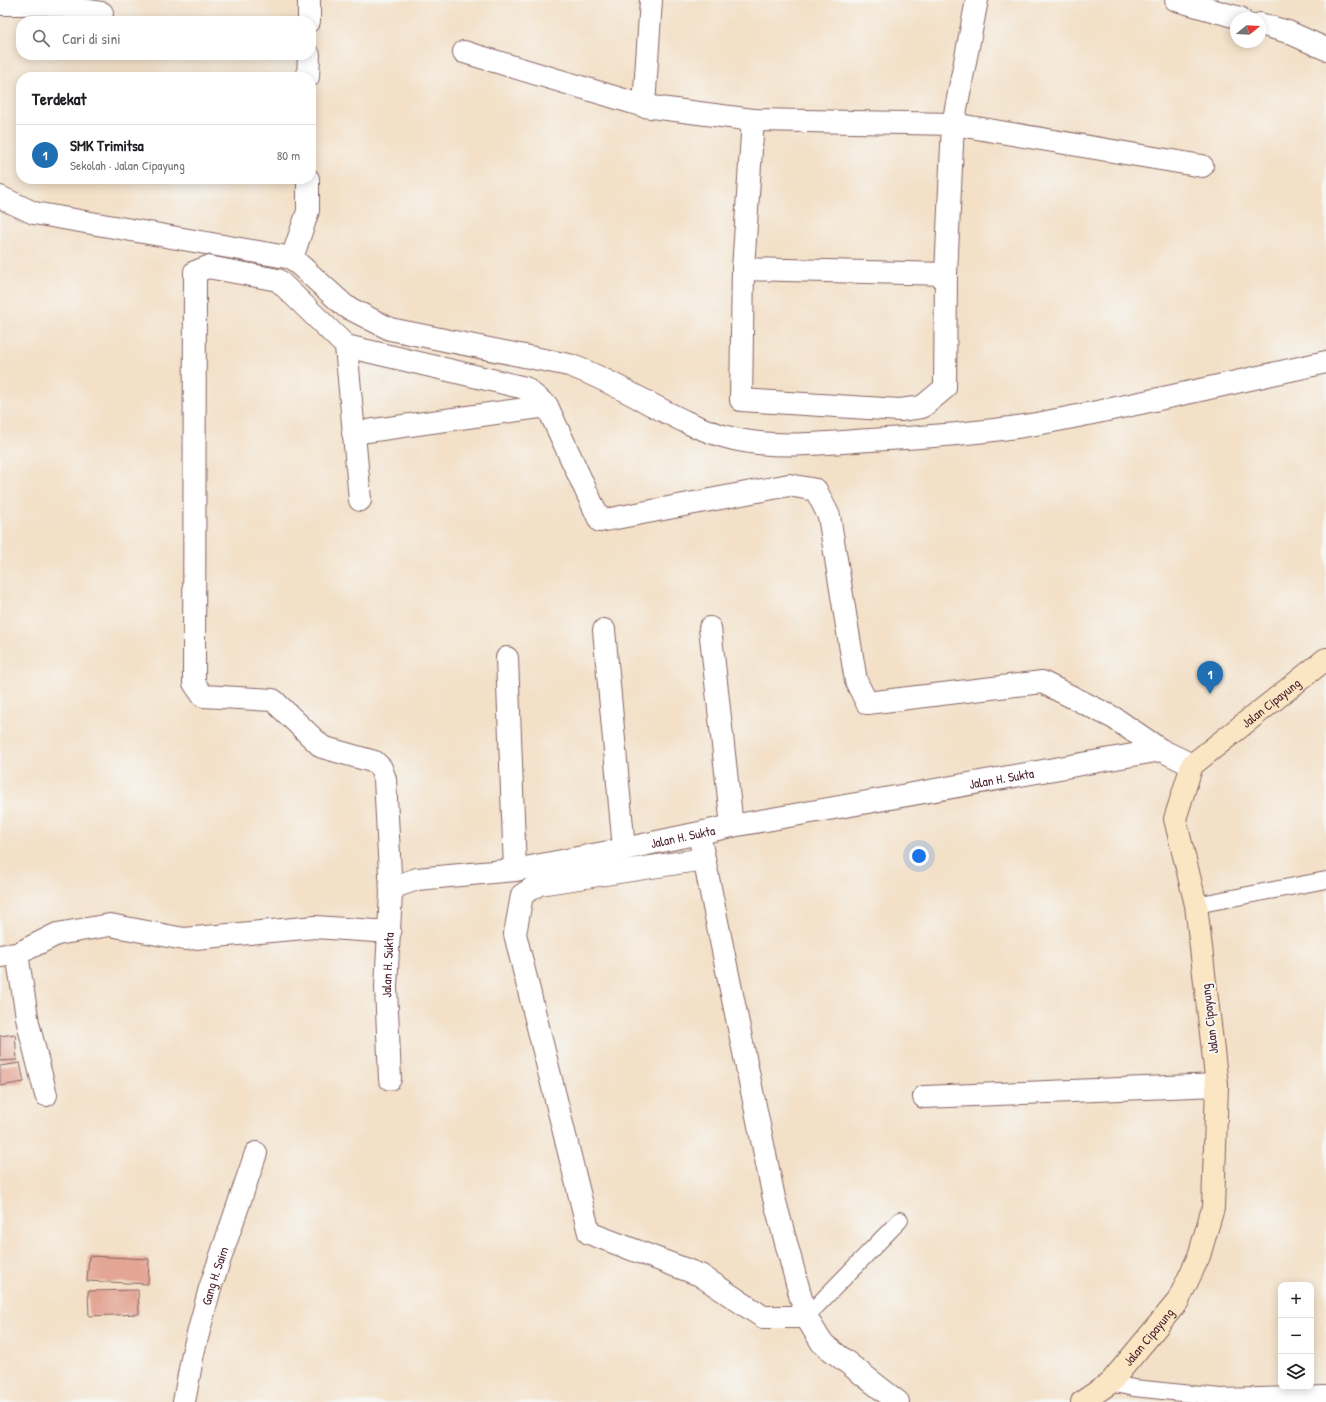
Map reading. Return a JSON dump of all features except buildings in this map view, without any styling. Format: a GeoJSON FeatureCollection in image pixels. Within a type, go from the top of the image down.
{"type":"FeatureCollection","features":[{"type":"Feature","properties":{"kind":"main road","name":"Jalan Cipayung"},"geometry":{"type":"LineString","coordinates":[[1082,1402],[1110,1383],[1178,1301],[1199,1256],[1213,1208],[1217,1086],[1196,904],[1175,819],[1192,765],[1326,659]]}},
{"type":"Feature","properties":{"kind":"street"},"geometry":{"type":"LineString","coordinates":[[309,0],[309,16]]}},
{"type":"Feature","properties":{"kind":"street"},"geometry":{"type":"LineString","coordinates":[[644,106],[651,0]]}},
{"type":"Feature","properties":{"kind":"street"},"geometry":{"type":"LineString","coordinates":[[753,120],[743,269],[741,400],[900,410],[922,407],[945,388],[946,274],[953,124],[976,0]]}},
{"type":"Feature","properties":{"kind":"street"},"geometry":{"type":"LineString","coordinates":[[1176,0],[1230,15]]}},
{"type":"Feature","properties":{"kind":"street"},"geometry":{"type":"LineString","coordinates":[[0,4],[47,2],[102,13]]}},
{"type":"Feature","properties":{"kind":"street"},"geometry":{"type":"LineString","coordinates":[[1266,26],[1288,32],[1326,48]]}},
{"type":"Feature","properties":{"kind":"street"},"geometry":{"type":"LineString","coordinates":[[464,52],[644,106],[753,120],[953,124],[1202,166]]}},
{"type":"Feature","properties":{"kind":"street"},"geometry":{"type":"LineString","coordinates":[[308,60],[308,72]]}},
{"type":"Feature","properties":{"kind":"street"},"geometry":{"type":"LineString","coordinates":[[292,258],[308,211],[308,184]]}},
{"type":"Feature","properties":{"kind":"street"},"geometry":{"type":"LineString","coordinates":[[0,197],[34,213],[292,258],[345,306],[390,329],[569,365],[595,374],[619,389],[698,427],[732,439],[766,445],[820,444],[957,435],[1041,423],[1326,362]]}},
{"type":"Feature","properties":{"kind":"street"},"geometry":{"type":"LineString","coordinates":[[391,893],[385,779],[381,768],[375,762],[322,747],[273,700],[203,696],[194,683],[195,272],[208,267],[278,280],[346,346],[525,388],[547,406],[600,521],[788,485],[816,490],[829,516],[856,681],[867,703],[1042,682],[1114,718],[1161,750],[1192,765]]}},
{"type":"Feature","properties":{"kind":"street"},"geometry":{"type":"LineString","coordinates":[[743,269],[946,274]]}},
{"type":"Feature","properties":{"kind":"street"},"geometry":{"type":"LineString","coordinates":[[346,346],[360,500]]}},
{"type":"Feature","properties":{"kind":"street"},"geometry":{"type":"LineString","coordinates":[[353,433],[547,406]]}},
{"type":"Feature","properties":{"kind":"street"},"geometry":{"type":"LineString","coordinates":[[710,628],[732,826]]}},
{"type":"Feature","properties":{"kind":"street"},"geometry":{"type":"LineString","coordinates":[[604,630],[624,849]]}},
{"type":"Feature","properties":{"kind":"street"},"geometry":{"type":"LineString","coordinates":[[507,658],[514,870]]}},
{"type":"Feature","properties":{"kind":"street","name":"Jalan H. Sukta"},"geometry":{"type":"LineString","coordinates":[[390,1079],[386,987],[391,893],[397,886],[417,879],[514,870],[699,834],[732,826],[1161,750]]}},
{"type":"Feature","properties":{"kind":"street"},"geometry":{"type":"LineString","coordinates":[[699,834],[774,1198],[806,1317],[822,1343],[898,1402]]}},
{"type":"Feature","properties":{"kind":"street"},"geometry":{"type":"LineString","coordinates":[[704,859],[539,884],[522,895],[515,934],[589,1232],[700,1275],[763,1317],[806,1317]]}},
{"type":"Feature","properties":{"kind":"street"},"geometry":{"type":"LineString","coordinates":[[46,1095],[28,1023],[8,955],[57,934],[110,925],[184,939],[316,927],[390,932]]}},
{"type":"Feature","properties":{"kind":"street"},"geometry":{"type":"LineString","coordinates":[[924,1097],[1217,1086]]}},
{"type":"Feature","properties":{"kind":"street","name":"Gang H. Saim"},"geometry":{"type":"LineString","coordinates":[[184,1402],[210,1288],[256,1153]]}},
{"type":"Feature","properties":{"kind":"lane"},"geometry":{"type":"LineString","coordinates":[[1196,904],[1326,880]]}},
{"type":"Feature","properties":{"kind":"lane"},"geometry":{"type":"LineString","coordinates":[[806,1317],[900,1220]]}},
{"type":"Feature","properties":{"kind":"lane"},"geometry":{"type":"LineString","coordinates":[[1110,1383],[1134,1388],[1220,1397],[1326,1394]]}},
{"type":"Feature","properties":{"kind":"place","name":"SMK Trimitsa"},"geometry":{"type":"Point","coordinates":[1210,694]}}]}
